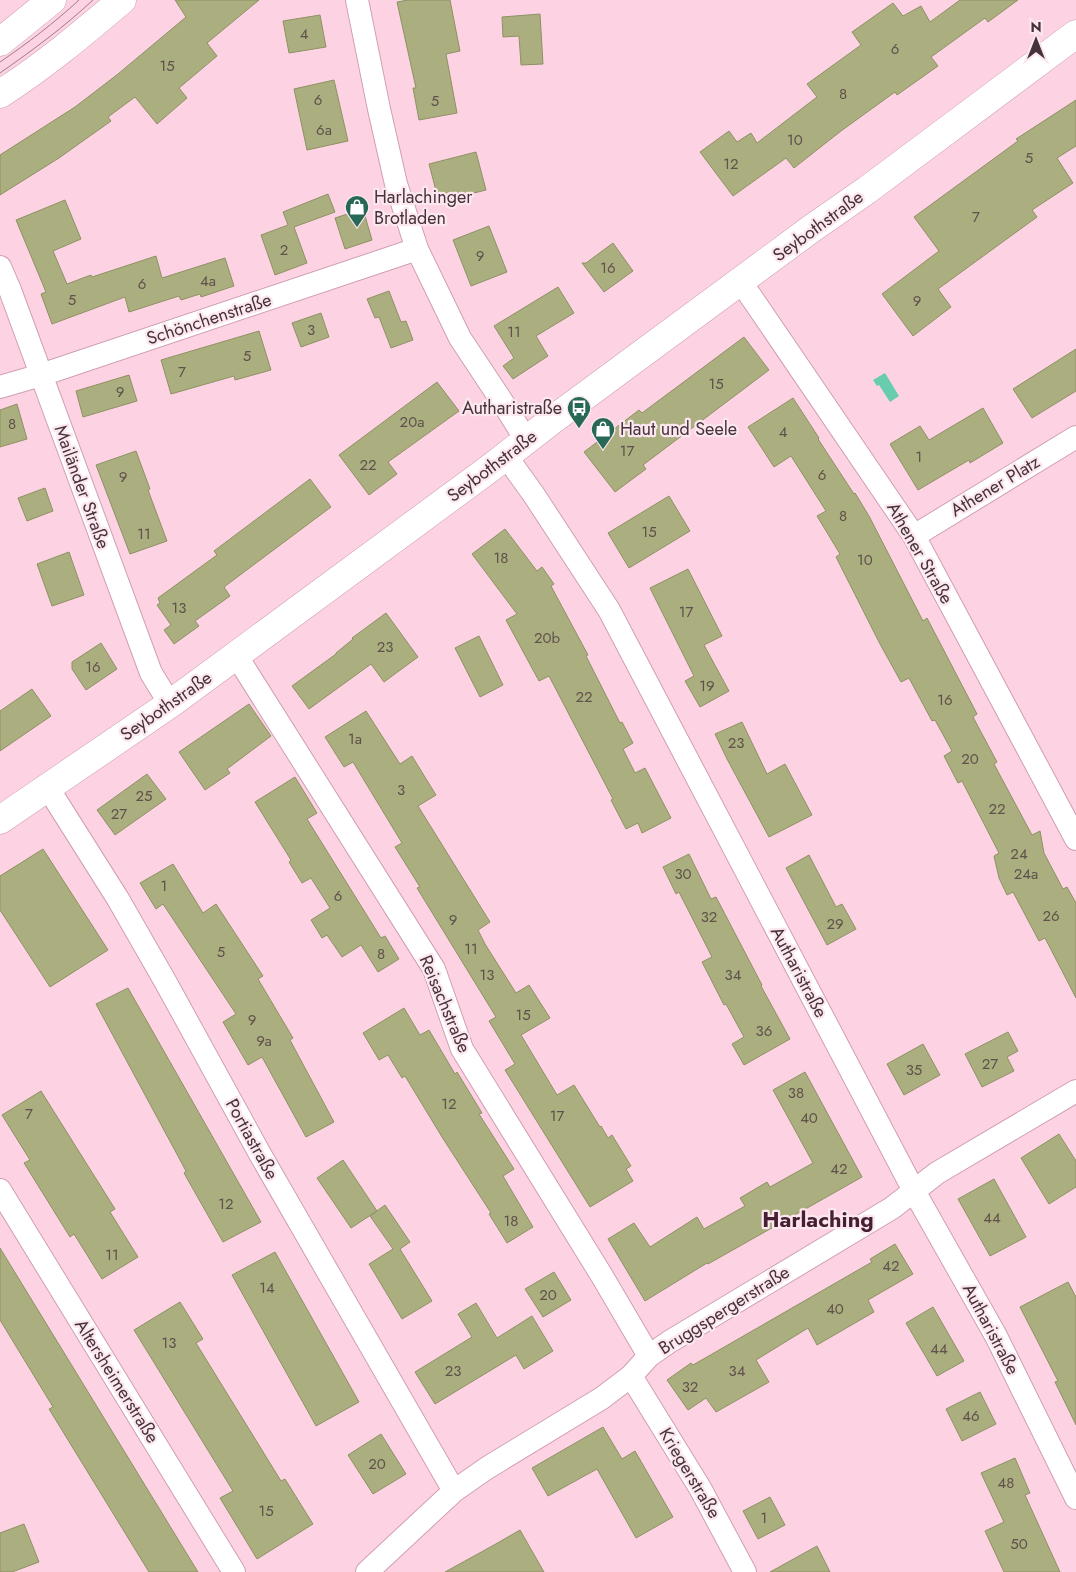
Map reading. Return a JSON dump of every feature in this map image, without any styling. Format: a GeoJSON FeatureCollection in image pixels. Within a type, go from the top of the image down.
{"type":"FeatureCollection","features":[{"type":"Feature","properties":{"kind":"street"},"geometry":{"type":"LineString","coordinates":[[0,42],[52,0]]}},
{"type":"Feature","properties":{"kind":"street"},"geometry":{"type":"LineString","coordinates":[[0,94],[62,51],[122,0]]}},
{"type":"Feature","properties":{"kind":"street","name":"Autharistraße"},"geometry":{"type":"LineString","coordinates":[[357,0],[394,175],[417,249],[460,338],[505,406],[516,448],[534,495],[609,610],[914,1191],[996,1336],[1076,1498]]}},
{"type":"Feature","properties":{"kind":"street","name":"Seybothstraße"},"geometry":{"type":"LineString","coordinates":[[0,820],[170,704],[1076,34]]}},
{"type":"Feature","properties":{"kind":"street","name":"Schönchenstraße"},"geometry":{"type":"LineString","coordinates":[[0,387],[417,249]]}},
{"type":"Feature","properties":{"kind":"street","name":"Mailänder Straße"},"geometry":{"type":"LineString","coordinates":[[0,267],[151,672],[170,704]]}},
{"type":"Feature","properties":{"kind":"street","name":"Athener Straße"},"geometry":{"type":"LineString","coordinates":[[741,282],[914,536],[1076,838]]}},
{"type":"Feature","properties":{"kind":"street","name":"Athener Platz"},"geometry":{"type":"LineString","coordinates":[[914,536],[1076,437]]}},
{"type":"Feature","properties":{"kind":"street","name":"Reisachstraße"},"geometry":{"type":"LineString","coordinates":[[236,655],[434,969],[462,1049],[649,1356]]}},
{"type":"Feature","properties":{"kind":"street","name":"Portiastraße"},"geometry":{"type":"LineString","coordinates":[[48,788],[118,899],[260,1154],[454,1492]]}},
{"type":"Feature","properties":{"kind":"street","name":"Bruggspergerstraße"},"geometry":{"type":"LineString","coordinates":[[367,1572],[390,1564],[454,1492],[487,1468],[602,1398],[631,1376],[649,1356],[669,1342],[892,1208],[938,1173],[1076,1091]]}},
{"type":"Feature","properties":{"kind":"street","name":"Altersheimerstraße"},"geometry":{"type":"LineString","coordinates":[[0,1190],[234,1572]]}},
{"type":"Feature","properties":{"kind":"street","name":"Kriegerstraße"},"geometry":{"type":"LineString","coordinates":[[631,1376],[700,1488],[745,1572]]}},
{"type":"Feature","properties":{"kind":"shaded area"},"geometry":{"type":"Polygon","coordinates":[[[885,373],[899,396],[890,402],[879,385],[877,386],[873,380],[885,373]]]}},
{"type":"Feature","properties":{"kind":"building"},"geometry":{"type":"Polygon","coordinates":[[[175,0],[259,0],[207,43],[217,56],[179,88],[187,98],[157,124],[135,97],[108,117],[111,121],[59,158],[0,195],[0,155],[75,107],[186,17],[175,0]]]}},
{"type":"Feature","properties":{"kind":"building"},"geometry":{"type":"Polygon","coordinates":[[[408,0],[450,0],[460,51],[446,54],[457,113],[419,120],[413,88],[416,88],[397,2],[408,0]]]}},
{"type":"Feature","properties":{"kind":"building"},"geometry":{"type":"Polygon","coordinates":[[[960,0],[1018,0],[988,22],[985,18],[931,57],[938,66],[897,95],[895,92],[794,168],[786,158],[733,196],[700,152],[729,131],[737,142],[751,133],[757,143],[817,97],[807,84],[861,45],[852,32],[893,3],[903,16],[921,6],[930,22],[960,0]]]}},
{"type":"Feature","properties":{"kind":"building"},"geometry":{"type":"Polygon","coordinates":[[[540,14],[543,64],[521,65],[519,36],[503,37],[502,17],[540,14]]]}},
{"type":"Feature","properties":{"kind":"building"},"geometry":{"type":"Polygon","coordinates":[[[320,15],[326,47],[289,53],[283,21],[320,15]]]}},
{"type":"Feature","properties":{"kind":"building"},"geometry":{"type":"Polygon","coordinates":[[[334,80],[348,141],[307,150],[294,89],[334,80]]]}},
{"type":"Feature","properties":{"kind":"building"},"geometry":{"type":"Polygon","coordinates":[[[1076,100],[1076,146],[1057,158],[1073,183],[1032,210],[1037,217],[938,289],[951,307],[913,336],[882,294],[939,251],[914,217],[1018,141],[1016,139],[1076,100]]]}},
{"type":"Feature","properties":{"kind":"building"},"geometry":{"type":"Polygon","coordinates":[[[476,152],[486,190],[439,202],[429,164],[476,152]]]}},
{"type":"Feature","properties":{"kind":"building"},"geometry":{"type":"Polygon","coordinates":[[[328,194],[335,212],[294,227],[307,263],[275,275],[261,235],[288,225],[283,212],[328,194]]]}},
{"type":"Feature","properties":{"kind":"building"},"geometry":{"type":"Polygon","coordinates":[[[65,200],[81,239],[53,251],[67,284],[156,256],[162,278],[225,258],[234,286],[201,297],[200,294],[181,300],[179,296],[129,312],[125,297],[52,324],[41,294],[46,292],[16,220],[65,200]]]}},
{"type":"Feature","properties":{"kind":"building"},"geometry":{"type":"Polygon","coordinates":[[[363,209],[372,240],[345,249],[335,218],[363,209]]]}},
{"type":"Feature","properties":{"kind":"building"},"geometry":{"type":"Polygon","coordinates":[[[489,226],[507,272],[471,286],[453,240],[489,226]]]}},
{"type":"Feature","properties":{"kind":"building"},"geometry":{"type":"Polygon","coordinates":[[[613,243],[633,271],[604,292],[582,263],[586,263],[613,243]]]}},
{"type":"Feature","properties":{"kind":"building"},"geometry":{"type":"Polygon","coordinates":[[[558,287],[574,313],[536,336],[548,356],[513,379],[503,366],[514,358],[494,326],[558,287]]]}},
{"type":"Feature","properties":{"kind":"building"},"geometry":{"type":"Polygon","coordinates":[[[389,291],[401,322],[406,321],[413,340],[391,348],[379,317],[375,318],[367,299],[389,291]]]}},
{"type":"Feature","properties":{"kind":"building"},"geometry":{"type":"Polygon","coordinates":[[[321,313],[329,337],[301,347],[292,323],[321,313]]]}},
{"type":"Feature","properties":{"kind":"building"},"geometry":{"type":"Polygon","coordinates":[[[259,331],[271,370],[235,380],[234,376],[171,394],[161,360],[259,331]]]}},
{"type":"Feature","properties":{"kind":"building"},"geometry":{"type":"Polygon","coordinates":[[[744,337],[769,370],[643,465],[646,469],[615,492],[584,452],[639,410],[642,413],[744,337]]]}},
{"type":"Feature","properties":{"kind":"building"},"geometry":{"type":"Polygon","coordinates":[[[1076,349],[1076,391],[1032,418],[1013,389],[1076,349]]]}},
{"type":"Feature","properties":{"kind":"building"},"geometry":{"type":"Polygon","coordinates":[[[129,375],[137,401],[83,417],[76,391],[129,375]]]}},
{"type":"Feature","properties":{"kind":"building"},"geometry":{"type":"Polygon","coordinates":[[[437,382],[459,411],[388,462],[397,474],[369,495],[339,455],[437,382]]]}},
{"type":"Feature","properties":{"kind":"building"},"geometry":{"type":"Polygon","coordinates":[[[793,398],[869,516],[923,621],[927,618],[977,714],[973,717],[997,762],[994,764],[1032,835],[1040,831],[1044,853],[1063,889],[1067,887],[1076,903],[1076,998],[1045,938],[1039,941],[1013,892],[1007,895],[999,878],[994,856],[999,853],[962,781],[958,783],[944,756],[952,751],[935,720],[932,721],[909,678],[901,682],[880,644],[836,557],[840,554],[817,516],[826,511],[791,456],[774,467],[748,427],[793,398]]]}},
{"type":"Feature","properties":{"kind":"building"},"geometry":{"type":"Polygon","coordinates":[[[17,404],[27,439],[0,447],[0,410],[17,404]]]}},
{"type":"Feature","properties":{"kind":"building"},"geometry":{"type":"Polygon","coordinates":[[[983,408],[1003,443],[970,463],[969,460],[918,490],[890,444],[920,426],[929,440],[983,408]]]}},
{"type":"Feature","properties":{"kind":"building"},"geometry":{"type":"Polygon","coordinates":[[[136,451],[167,541],[130,554],[96,465],[136,451]]]}},
{"type":"Feature","properties":{"kind":"building"},"geometry":{"type":"Polygon","coordinates":[[[310,479],[331,507],[224,587],[230,596],[195,621],[199,626],[174,644],[164,630],[171,625],[157,605],[160,603],[158,598],[217,555],[214,551],[310,479]]]}},
{"type":"Feature","properties":{"kind":"building"},"geometry":{"type":"Polygon","coordinates":[[[45,488],[53,511],[27,521],[18,498],[45,488]]]}},
{"type":"Feature","properties":{"kind":"building"},"geometry":{"type":"Polygon","coordinates":[[[669,496],[690,531],[629,568],[608,533],[669,496]]]}},
{"type":"Feature","properties":{"kind":"building"},"geometry":{"type":"Polygon","coordinates":[[[505,529],[537,571],[542,567],[554,584],[551,586],[588,655],[586,656],[620,723],[622,722],[633,743],[623,749],[635,773],[645,768],[671,818],[642,833],[638,823],[626,829],[611,800],[613,799],[549,676],[539,681],[506,620],[517,614],[472,554],[505,529]]]}},
{"type":"Feature","properties":{"kind":"building"},"geometry":{"type":"Polygon","coordinates":[[[69,552],[84,595],[52,606],[37,564],[69,552]]]}},
{"type":"Feature","properties":{"kind":"building"},"geometry":{"type":"Polygon","coordinates":[[[688,569],[722,636],[704,645],[729,691],[700,707],[685,681],[694,676],[650,588],[688,569]]]}},
{"type":"Feature","properties":{"kind":"building"},"geometry":{"type":"Polygon","coordinates":[[[386,613],[418,657],[384,682],[371,664],[309,709],[292,686],[336,654],[352,638],[386,613]]]}},
{"type":"Feature","properties":{"kind":"building"},"geometry":{"type":"Polygon","coordinates":[[[479,636],[503,685],[480,697],[455,648],[479,636]]]}},
{"type":"Feature","properties":{"kind":"building"},"geometry":{"type":"Polygon","coordinates":[[[101,643],[117,669],[86,690],[72,669],[72,662],[101,643]]]}},
{"type":"Feature","properties":{"kind":"building"},"geometry":{"type":"Polygon","coordinates":[[[32,689],[51,716],[0,751],[0,711],[32,689]]]}},
{"type":"Feature","properties":{"kind":"building"},"geometry":{"type":"Polygon","coordinates":[[[249,704],[271,736],[227,769],[230,773],[205,790],[179,752],[249,704]]]}},
{"type":"Feature","properties":{"kind":"building"},"geometry":{"type":"Polygon","coordinates":[[[366,711],[400,764],[412,756],[436,795],[418,806],[490,922],[478,930],[485,944],[516,993],[529,985],[550,1018],[521,1035],[557,1095],[574,1085],[600,1127],[608,1138],[612,1135],[631,1166],[626,1169],[633,1181],[590,1207],[505,1070],[515,1064],[489,1021],[496,1017],[417,888],[420,887],[395,847],[402,843],[353,762],[344,767],[325,737],[366,711]]]}},
{"type":"Feature","properties":{"kind":"building"},"geometry":{"type":"Polygon","coordinates":[[[742,722],[767,774],[785,764],[812,815],[769,837],[715,734],[742,722]]]}},
{"type":"Feature","properties":{"kind":"building"},"geometry":{"type":"Polygon","coordinates":[[[147,774],[166,799],[115,835],[97,810],[147,774]]]}},
{"type":"Feature","properties":{"kind":"building"},"geometry":{"type":"Polygon","coordinates":[[[295,777],[317,813],[307,819],[381,938],[385,936],[399,959],[378,972],[361,945],[342,957],[327,935],[322,938],[311,920],[330,908],[311,878],[302,883],[289,862],[291,860],[255,802],[295,777]]]}},
{"type":"Feature","properties":{"kind":"building"},"geometry":{"type":"Polygon","coordinates":[[[43,849],[108,950],[50,987],[0,910],[0,876],[43,849]]]}},
{"type":"Feature","properties":{"kind":"building"},"geometry":{"type":"Polygon","coordinates":[[[689,854],[711,899],[716,897],[790,1039],[744,1065],[732,1044],[744,1037],[726,1004],[724,1005],[702,962],[712,957],[679,892],[676,894],[663,867],[689,854]]]}},
{"type":"Feature","properties":{"kind":"building"},"geometry":{"type":"Polygon","coordinates":[[[809,855],[836,907],[842,904],[856,929],[827,945],[786,868],[809,855]]]}},
{"type":"Feature","properties":{"kind":"building"},"geometry":{"type":"Polygon","coordinates":[[[173,864],[203,913],[216,904],[263,976],[258,979],[293,1038],[290,1040],[334,1122],[306,1137],[262,1057],[248,1065],[223,1022],[236,1014],[163,904],[156,909],[140,883],[173,864]]]}},
{"type":"Feature","properties":{"kind":"building"},"geometry":{"type":"Polygon","coordinates":[[[128,988],[261,1222],[223,1242],[184,1173],[186,1171],[96,1004],[128,988]]]}},
{"type":"Feature","properties":{"kind":"building"},"geometry":{"type":"Polygon","coordinates":[[[404,1008],[420,1035],[429,1030],[455,1074],[457,1072],[482,1113],[479,1114],[514,1169],[503,1176],[533,1227],[507,1243],[489,1214],[491,1213],[405,1076],[402,1078],[388,1055],[379,1060],[363,1033],[404,1008]]]}},
{"type":"Feature","properties":{"kind":"building"},"geometry":{"type":"Polygon","coordinates":[[[1008,1032],[1018,1051],[1007,1057],[1014,1071],[982,1087],[965,1054],[1008,1032]]]}},
{"type":"Feature","properties":{"kind":"building"},"geometry":{"type":"Polygon","coordinates":[[[923,1044],[940,1075],[904,1095],[887,1064],[923,1044]]]}},
{"type":"Feature","properties":{"kind":"building"},"geometry":{"type":"Polygon","coordinates":[[[805,1072],[862,1177],[707,1263],[645,1301],[608,1239],[634,1223],[650,1247],[697,1217],[704,1229],[745,1206],[740,1198],[767,1182],[770,1187],[813,1163],[773,1090],[805,1072]]]}},
{"type":"Feature","properties":{"kind":"building"},"geometry":{"type":"Polygon","coordinates":[[[41,1091],[115,1209],[110,1212],[138,1257],[102,1279],[74,1234],[70,1237],[24,1163],[30,1160],[2,1115],[41,1091]]]}},
{"type":"Feature","properties":{"kind":"building"},"geometry":{"type":"Polygon","coordinates":[[[1059,1134],[1076,1161],[1076,1187],[1049,1204],[1021,1158],[1059,1134]]]}},
{"type":"Feature","properties":{"kind":"building"},"geometry":{"type":"Polygon","coordinates":[[[343,1160],[377,1211],[351,1228],[317,1178],[343,1160]]]}},
{"type":"Feature","properties":{"kind":"building"},"geometry":{"type":"Polygon","coordinates":[[[994,1179],[1026,1237],[990,1256],[958,1199],[994,1179]]]}},
{"type":"Feature","properties":{"kind":"building"},"geometry":{"type":"Polygon","coordinates":[[[385,1205],[410,1242],[400,1249],[432,1301],[402,1319],[369,1264],[393,1249],[370,1216],[385,1205]]]}},
{"type":"Feature","properties":{"kind":"building"},"geometry":{"type":"Polygon","coordinates":[[[895,1244],[913,1274],[868,1300],[874,1312],[817,1345],[808,1328],[756,1360],[769,1382],[716,1412],[706,1398],[688,1410],[667,1380],[691,1363],[693,1365],[872,1262],[870,1259],[895,1244]]]}},
{"type":"Feature","properties":{"kind":"building"},"geometry":{"type":"Polygon","coordinates":[[[0,1248],[198,1572],[149,1572],[49,1409],[53,1407],[0,1320],[0,1248]]]}},
{"type":"Feature","properties":{"kind":"building"},"geometry":{"type":"Polygon","coordinates":[[[275,1252],[359,1402],[316,1426],[232,1275],[275,1252]]]}},
{"type":"Feature","properties":{"kind":"building"},"geometry":{"type":"Polygon","coordinates":[[[554,1272],[571,1300],[543,1317],[525,1289],[554,1272]]]}},
{"type":"Feature","properties":{"kind":"building"},"geometry":{"type":"Polygon","coordinates":[[[1068,1282],[1076,1297],[1076,1425],[1055,1382],[1058,1381],[1020,1307],[1068,1282]]]}},
{"type":"Feature","properties":{"kind":"building"},"geometry":{"type":"Polygon","coordinates":[[[180,1302],[203,1339],[196,1343],[281,1481],[285,1479],[313,1524],[257,1559],[220,1498],[233,1491],[134,1330],[180,1302]]]}},
{"type":"Feature","properties":{"kind":"building"},"geometry":{"type":"Polygon","coordinates":[[[476,1303],[497,1338],[532,1316],[553,1351],[524,1369],[516,1355],[435,1404],[415,1372],[472,1337],[458,1314],[476,1303]]]}},
{"type":"Feature","properties":{"kind":"building"},"geometry":{"type":"Polygon","coordinates":[[[933,1307],[964,1361],[937,1376],[906,1323],[933,1307]]]}},
{"type":"Feature","properties":{"kind":"building"},"geometry":{"type":"Polygon","coordinates":[[[980,1392],[996,1424],[962,1441],[946,1409],[980,1392]]]}},
{"type":"Feature","properties":{"kind":"building"},"geometry":{"type":"Polygon","coordinates":[[[603,1427],[622,1459],[635,1451],[673,1517],[636,1538],[597,1469],[548,1496],[532,1468],[603,1427]]]}},
{"type":"Feature","properties":{"kind":"building"},"geometry":{"type":"Polygon","coordinates":[[[381,1434],[406,1474],[373,1494],[348,1455],[381,1434]]]}},
{"type":"Feature","properties":{"kind":"building"},"geometry":{"type":"Polygon","coordinates":[[[1015,1458],[1030,1493],[1025,1495],[1060,1572],[1004,1572],[985,1531],[1004,1522],[981,1473],[1015,1458]]]}},
{"type":"Feature","properties":{"kind":"building"},"geometry":{"type":"Polygon","coordinates":[[[770,1497],[785,1525],[758,1539],[743,1511],[770,1497]]]}},
{"type":"Feature","properties":{"kind":"building"},"geometry":{"type":"Polygon","coordinates":[[[24,1524],[39,1562],[12,1572],[0,1572],[0,1533],[24,1524]]]}},
{"type":"Feature","properties":{"kind":"building"},"geometry":{"type":"Polygon","coordinates":[[[520,1530],[544,1572],[445,1572],[494,1545],[520,1530]]]}},
{"type":"Feature","properties":{"kind":"building"},"geometry":{"type":"Polygon","coordinates":[[[817,1546],[830,1572],[770,1572],[817,1546]]]}},
{"type":"Feature","properties":{"kind":"tram line"},"geometry":{"type":"LineString","coordinates":[[0,62],[21,48],[79,0]]}},
{"type":"Feature","properties":{"kind":"tram line"},"geometry":{"type":"LineString","coordinates":[[0,73],[71,20],[93,0]]}},
{"type":"Feature","properties":{"kind":"place","name":"Harlachinger Brotladen"},"geometry":{"type":"Point","coordinates":[357,228]}},
{"type":"Feature","properties":{"kind":"place","name":"Autharistraße"},"geometry":{"type":"Point","coordinates":[579,429]}},
{"type":"Feature","properties":{"kind":"place","name":"Haut und Seele"},"geometry":{"type":"Point","coordinates":[603,450]}},
{"type":"Feature","properties":{"kind":"district","name":"Harlaching"},"geometry":{"type":"Point","coordinates":[818,1219]}}]}
